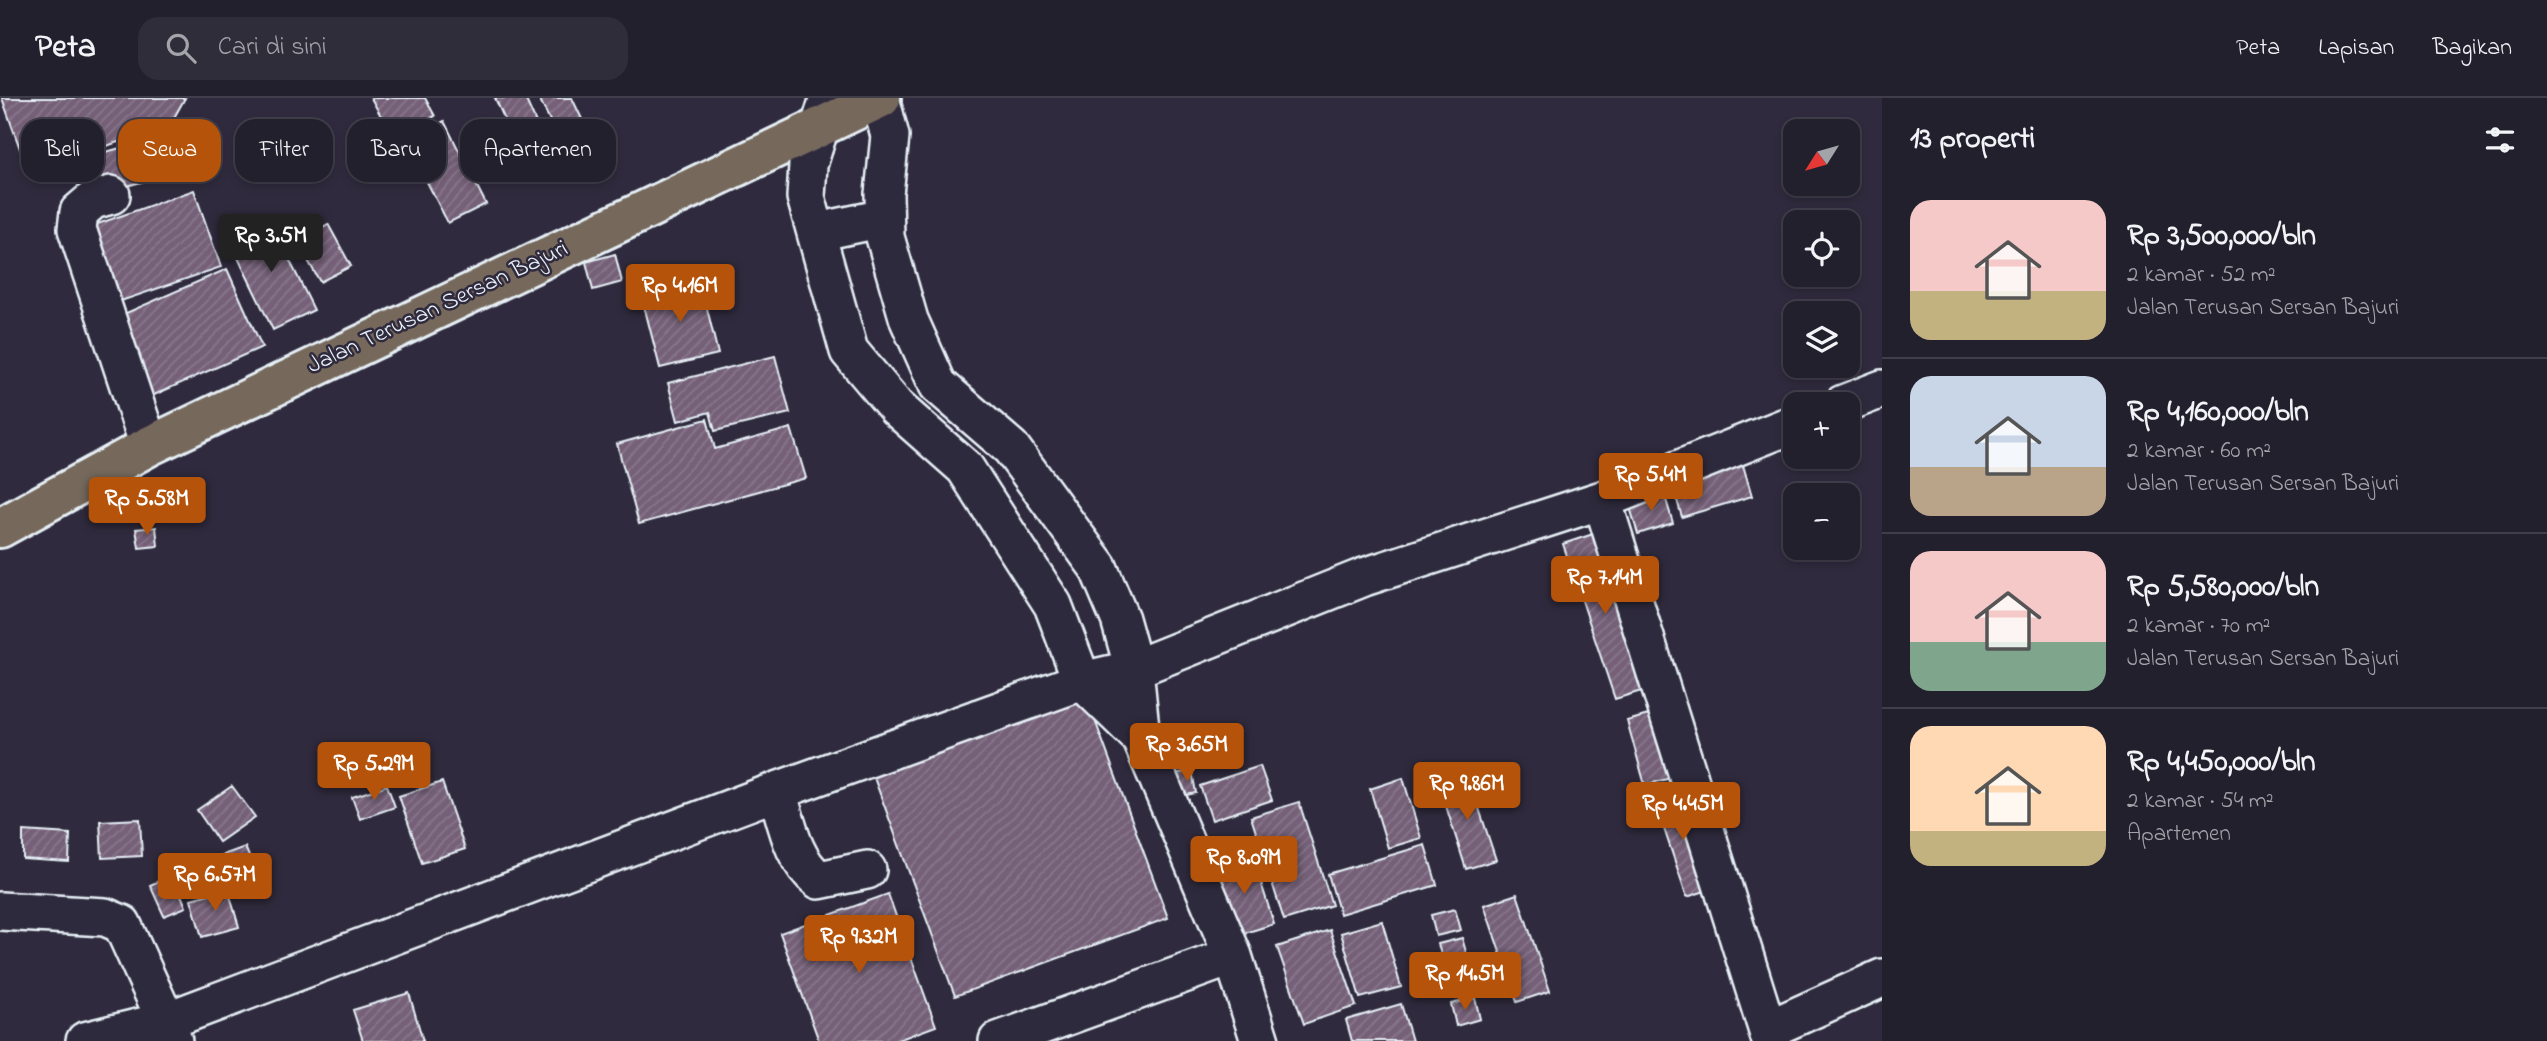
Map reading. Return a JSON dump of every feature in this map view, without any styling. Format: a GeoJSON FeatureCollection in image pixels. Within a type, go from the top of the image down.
{"type":"FeatureCollection","features":[{"type":"Feature","properties":{"kind":"main road","name":"Jalan Terusan Sersan Bajuri"},"geometry":{"type":"LineString","coordinates":[[0,528],[149,446],[825,112],[880,98]]}},
{"type":"Feature","properties":{"kind":"lane"},"geometry":{"type":"LineString","coordinates":[[880,98],[890,136],[884,218],[889,254],[909,320],[938,385],[1011,448],[1098,567],[1120,620],[1134,668],[1141,738],[1233,956],[1260,1041]]}},
{"type":"Feature","properties":{"kind":"lane"},"geometry":{"type":"LineString","coordinates":[[825,112],[806,180],[806,197],[849,351],[897,408],[965,468],[1053,605],[1082,681],[1141,738]]}},
{"type":"Feature","properties":{"kind":"lane"},"geometry":{"type":"LineString","coordinates":[[111,195],[93,200],[79,212],[77,229],[149,446]]}},
{"type":"Feature","properties":{"kind":"lane"},"geometry":{"type":"LineString","coordinates":[[817,232],[884,218]]}},
{"type":"Feature","properties":{"kind":"lane"},"geometry":{"type":"LineString","coordinates":[[1860,397],[1882,389]]}},
{"type":"Feature","properties":{"kind":"lane"},"geometry":{"type":"LineString","coordinates":[[85,1041],[170,1031],[777,791],[1082,681],[1134,668],[1364,577],[1602,500],[1783,428]]}},
{"type":"Feature","properties":{"kind":"lane"},"geometry":{"type":"LineString","coordinates":[[965,468],[1011,448]]}},
{"type":"Feature","properties":{"kind":"lane"},"geometry":{"type":"LineString","coordinates":[[1602,500],[1770,1035],[1882,978]]}},
{"type":"Feature","properties":{"kind":"lane"},"geometry":{"type":"LineString","coordinates":[[777,791],[797,857],[807,871],[819,880],[867,870]]}},
{"type":"Feature","properties":{"kind":"lane"},"geometry":{"type":"LineString","coordinates":[[0,911],[105,917],[122,924],[170,1031]]}},
{"type":"Feature","properties":{"kind":"lane"},"geometry":{"type":"LineString","coordinates":[[998,1041],[1233,956]]}},
{"type":"Feature","properties":{"kind":"building"},"geometry":{"type":"Polygon","coordinates":[[[2,98],[185,98],[173,119],[118,119],[118,142],[104,147],[104,119],[21,119],[21,151],[2,98]]]}},
{"type":"Feature","properties":{"kind":"building"},"geometry":{"type":"Polygon","coordinates":[[[371,98],[425,98],[435,116],[429,119],[383,119],[371,98]]]}},
{"type":"Feature","properties":{"kind":"building"},"geometry":{"type":"Polygon","coordinates":[[[495,98],[525,98],[534,119],[504,119],[495,98]]]}},
{"type":"Feature","properties":{"kind":"building"},"geometry":{"type":"Polygon","coordinates":[[[539,98],[572,98],[582,119],[549,119],[539,98]]]}},
{"type":"Feature","properties":{"kind":"building"},"geometry":{"type":"Polygon","coordinates":[[[446,125],[460,153],[460,182],[475,182],[486,204],[448,223],[427,182],[446,182],[446,125]]]}},
{"type":"Feature","properties":{"kind":"building"},"geometry":{"type":"Polygon","coordinates":[[[118,149],[118,182],[141,182],[91,196],[87,182],[104,182],[104,153],[118,149]]]}},
{"type":"Feature","properties":{"kind":"building"},"geometry":{"type":"Polygon","coordinates":[[[194,190],[221,267],[115,303],[89,227],[194,190]]]}},
{"type":"Feature","properties":{"kind":"building"},"geometry":{"type":"Polygon","coordinates":[[[269,218],[314,310],[273,330],[228,237],[269,218]]]}},
{"type":"Feature","properties":{"kind":"building"},"geometry":{"type":"Polygon","coordinates":[[[328,224],[351,266],[320,282],[297,241],[328,224]]]}},
{"type":"Feature","properties":{"kind":"building"},"geometry":{"type":"Polygon","coordinates":[[[615,254],[622,282],[593,290],[586,262],[615,254]]]}},
{"type":"Feature","properties":{"kind":"building"},"geometry":{"type":"Polygon","coordinates":[[[227,269],[262,347],[152,396],[117,317],[227,269]]]}},
{"type":"Feature","properties":{"kind":"building"},"geometry":{"type":"Polygon","coordinates":[[[700,279],[718,354],[660,368],[641,294],[700,279]]]}},
{"type":"Feature","properties":{"kind":"building"},"geometry":{"type":"Polygon","coordinates":[[[775,356],[790,413],[715,431],[710,412],[678,421],[668,383],[775,356]]]}},
{"type":"Feature","properties":{"kind":"building"},"geometry":{"type":"Polygon","coordinates":[[[707,419],[715,449],[791,428],[806,478],[639,524],[617,444],[707,419]]]}},
{"type":"Feature","properties":{"kind":"building"},"geometry":{"type":"Polygon","coordinates":[[[1743,465],[1752,496],[1682,517],[1673,487],[1743,465]]]}},
{"type":"Feature","properties":{"kind":"building"},"geometry":{"type":"Polygon","coordinates":[[[1664,493],[1673,523],[1638,534],[1629,504],[1664,493]]]}},
{"type":"Feature","properties":{"kind":"building"},"geometry":{"type":"Polygon","coordinates":[[[156,527],[158,546],[139,548],[136,529],[156,527]]]}},
{"type":"Feature","properties":{"kind":"building"},"geometry":{"type":"Polygon","coordinates":[[[1596,533],[1648,689],[1615,699],[1563,544],[1596,533]]]}},
{"type":"Feature","properties":{"kind":"building"},"geometry":{"type":"Polygon","coordinates":[[[1086,696],[1168,918],[955,996],[873,775],[1086,696]]]}},
{"type":"Feature","properties":{"kind":"building"},"geometry":{"type":"Polygon","coordinates":[[[1659,712],[1678,776],[1645,785],[1627,721],[1659,712]]]}},
{"type":"Feature","properties":{"kind":"building"},"geometry":{"type":"Polygon","coordinates":[[[1260,766],[1272,800],[1212,820],[1200,786],[1260,766]]]}},
{"type":"Feature","properties":{"kind":"building"},"geometry":{"type":"Polygon","coordinates":[[[1192,771],[1196,793],[1181,796],[1178,773],[1192,771]]]}},
{"type":"Feature","properties":{"kind":"building"},"geometry":{"type":"Polygon","coordinates":[[[1468,775],[1496,860],[1466,869],[1439,784],[1468,775]]]}},
{"type":"Feature","properties":{"kind":"building"},"geometry":{"type":"Polygon","coordinates":[[[1403,778],[1421,838],[1388,848],[1370,789],[1403,778]]]}},
{"type":"Feature","properties":{"kind":"building"},"geometry":{"type":"Polygon","coordinates":[[[442,782],[465,849],[422,863],[399,796],[442,782]]]}},
{"type":"Feature","properties":{"kind":"building"},"geometry":{"type":"Polygon","coordinates":[[[387,785],[395,807],[360,819],[352,797],[387,785]]]}},
{"type":"Feature","properties":{"kind":"building"},"geometry":{"type":"Polygon","coordinates":[[[232,786],[255,817],[219,842],[197,810],[232,786]]]}},
{"type":"Feature","properties":{"kind":"building"},"geometry":{"type":"Polygon","coordinates":[[[1679,786],[1714,888],[1687,897],[1653,796],[1679,786]]]}},
{"type":"Feature","properties":{"kind":"building"},"geometry":{"type":"Polygon","coordinates":[[[1299,802],[1332,905],[1284,920],[1251,817],[1299,802]]]}},
{"type":"Feature","properties":{"kind":"building"},"geometry":{"type":"Polygon","coordinates":[[[140,819],[142,856],[102,858],[100,821],[140,819]]]}},
{"type":"Feature","properties":{"kind":"building"},"geometry":{"type":"Polygon","coordinates":[[[23,831],[70,834],[69,862],[23,859],[23,831]]]}},
{"type":"Feature","properties":{"kind":"building"},"geometry":{"type":"Polygon","coordinates":[[[1425,845],[1437,885],[1340,914],[1328,874],[1425,845]]]}},
{"type":"Feature","properties":{"kind":"building"},"geometry":{"type":"Polygon","coordinates":[[[245,847],[255,871],[204,889],[195,865],[245,847]]]}},
{"type":"Feature","properties":{"kind":"building"},"geometry":{"type":"Polygon","coordinates":[[[1253,857],[1274,924],[1235,936],[1214,869],[1253,857]]]}},
{"type":"Feature","properties":{"kind":"building"},"geometry":{"type":"Polygon","coordinates":[[[173,875],[186,907],[164,916],[150,885],[173,875]]]}},
{"type":"Feature","properties":{"kind":"building"},"geometry":{"type":"Polygon","coordinates":[[[228,889],[239,927],[202,937],[191,899],[228,889]]]}},
{"type":"Feature","properties":{"kind":"building"},"geometry":{"type":"Polygon","coordinates":[[[888,894],[936,1026],[895,1041],[819,1041],[780,933],[888,894]]]}},
{"type":"Feature","properties":{"kind":"building"},"geometry":{"type":"Polygon","coordinates":[[[1517,894],[1550,991],[1517,1002],[1484,905],[1517,894]]]}},
{"type":"Feature","properties":{"kind":"building"},"geometry":{"type":"Polygon","coordinates":[[[1455,909],[1461,930],[1436,936],[1431,915],[1455,909]]]}},
{"type":"Feature","properties":{"kind":"building"},"geometry":{"type":"Polygon","coordinates":[[[1382,921],[1401,987],[1360,998],[1341,933],[1382,921]]]}},
{"type":"Feature","properties":{"kind":"building"},"geometry":{"type":"Polygon","coordinates":[[[1330,930],[1356,1006],[1304,1024],[1277,947],[1330,930]]]}},
{"type":"Feature","properties":{"kind":"building"},"geometry":{"type":"Polygon","coordinates":[[[1462,938],[1468,959],[1444,965],[1438,944],[1462,938]]]}},
{"type":"Feature","properties":{"kind":"building"},"geometry":{"type":"Polygon","coordinates":[[[1469,964],[1475,984],[1451,991],[1445,969],[1469,964]]]}},
{"type":"Feature","properties":{"kind":"building"},"geometry":{"type":"Polygon","coordinates":[[[409,993],[423,1041],[363,1041],[353,1010],[409,993]]]}},
{"type":"Feature","properties":{"kind":"building"},"geometry":{"type":"Polygon","coordinates":[[[1475,998],[1480,1019],[1456,1026],[1451,1004],[1475,998]]]}},
{"type":"Feature","properties":{"kind":"building"},"geometry":{"type":"Polygon","coordinates":[[[1401,1004],[1412,1041],[1352,1041],[1346,1020],[1401,1004]]]}}]}
